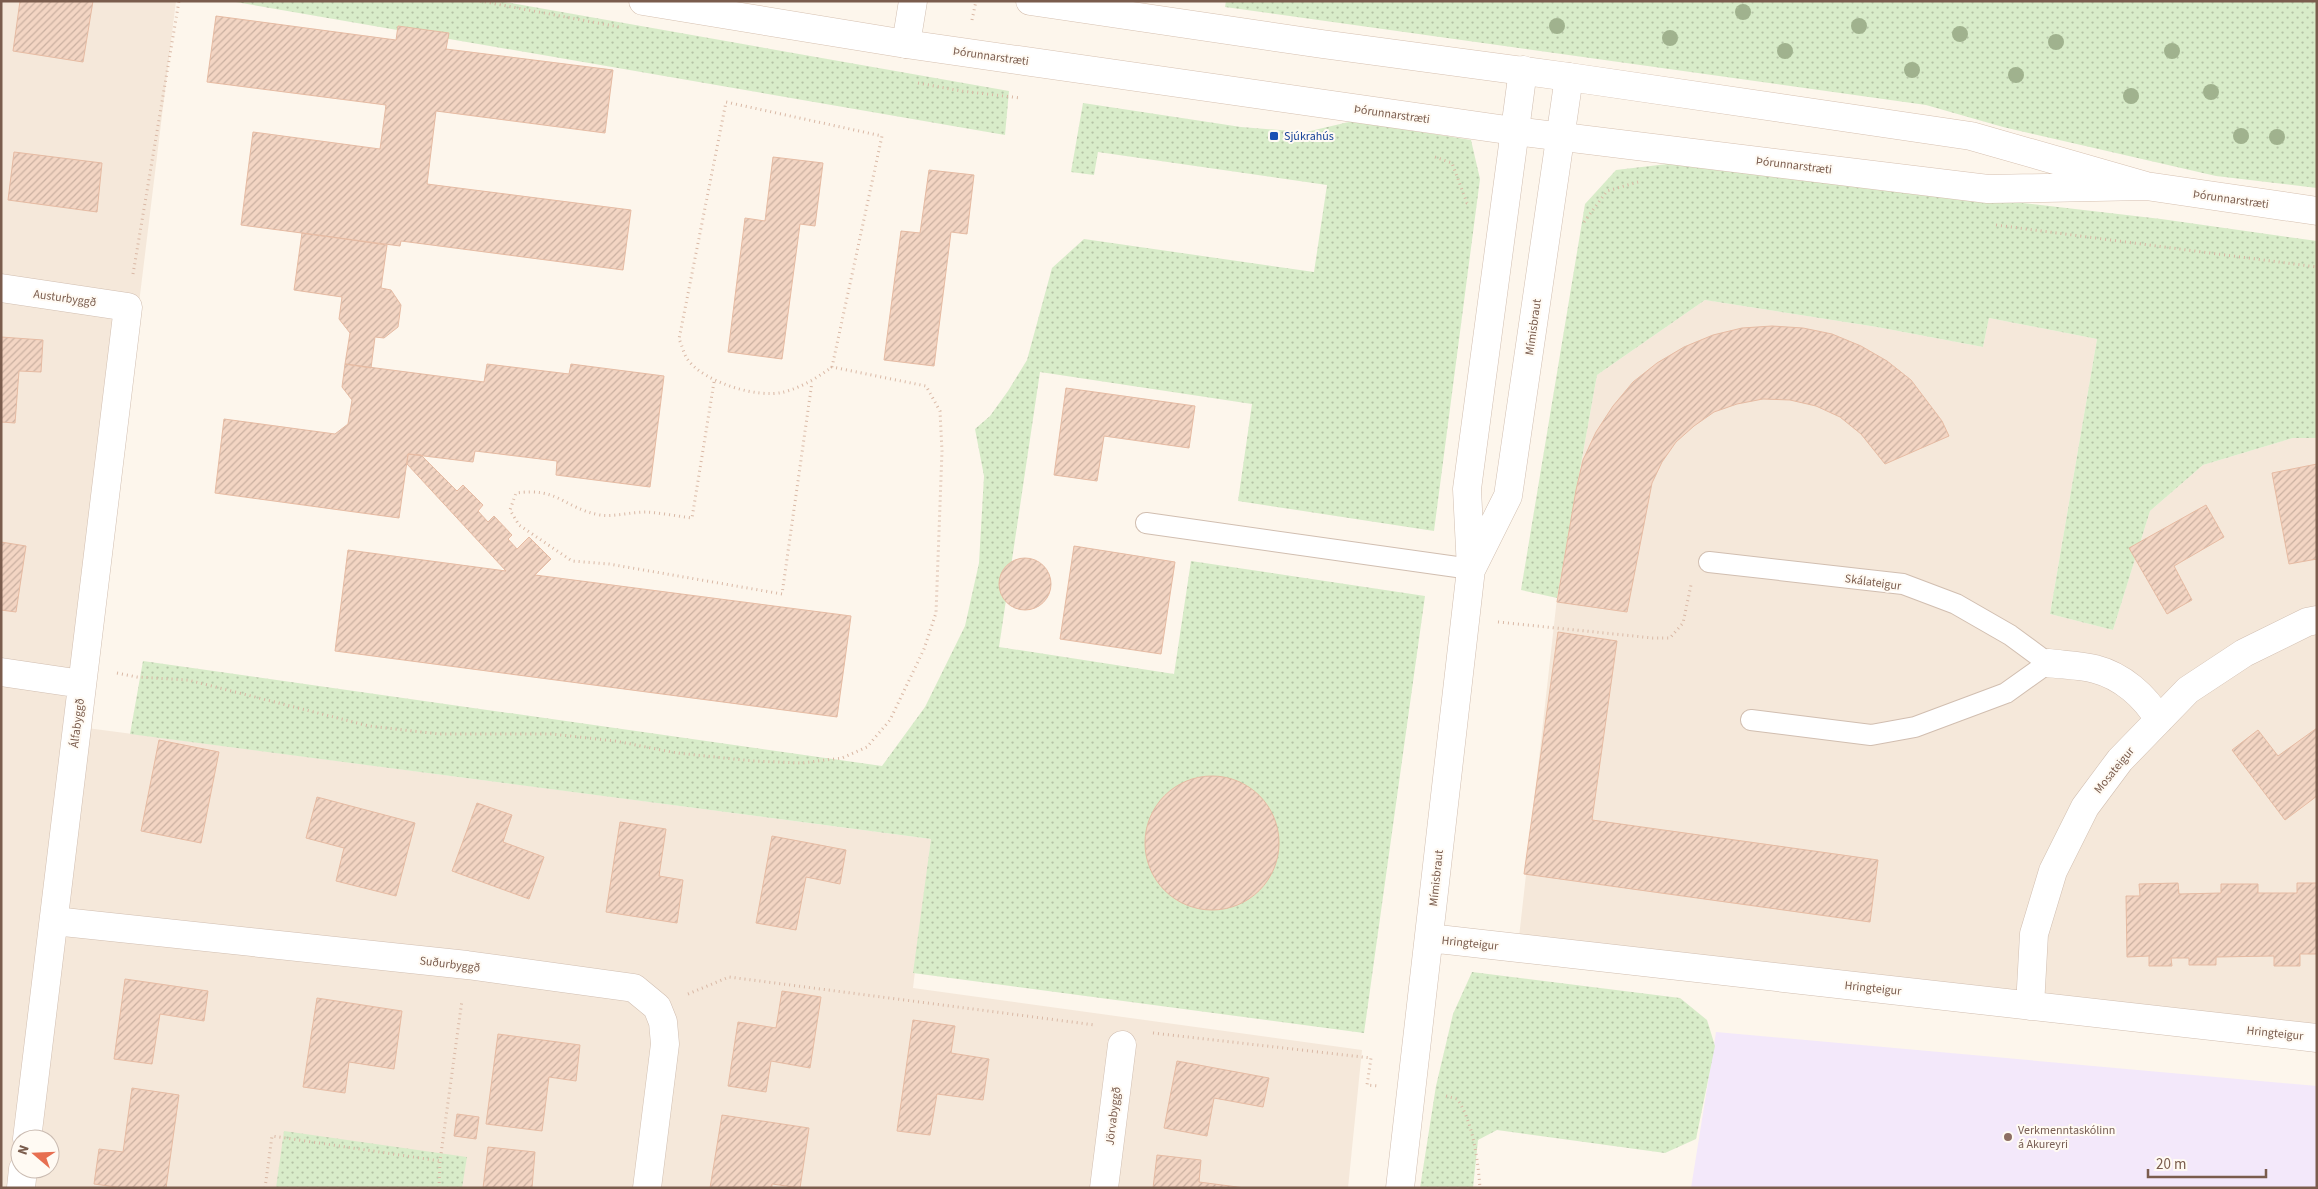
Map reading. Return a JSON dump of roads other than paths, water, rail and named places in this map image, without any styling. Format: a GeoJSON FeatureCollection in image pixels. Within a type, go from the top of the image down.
{"type":"FeatureCollection","features":[{"type":"Feature","properties":{"kind":"street","name":"Þórunnarstræti"},"geometry":{"type":"LineString","coordinates":[[642,1],[906,44],[1560,137],[1988,189],[2146,186]]}},
{"type":"Feature","properties":{"kind":"street"},"geometry":{"type":"LineString","coordinates":[[906,44],[913,1]]}},
{"type":"Feature","properties":{"kind":"street","name":"Þórunnarstræti"},"geometry":{"type":"LineString","coordinates":[[1030,1],[1972,136],[2146,186],[2317,211]]}},
{"type":"Feature","properties":{"kind":"street","name":"Mímisbraut"},"geometry":{"type":"LineString","coordinates":[[1400,1188],[1472,569],[1467,489],[1522,70]]}},
{"type":"Feature","properties":{"kind":"street","name":"Mímisbraut"},"geometry":{"type":"LineString","coordinates":[[1472,569],[1508,496],[1569,77]]}},
{"type":"Feature","properties":{"kind":"street","name":"Austurbyggð"},"geometry":{"type":"LineString","coordinates":[[1,288],[128,307]]}},
{"type":"Feature","properties":{"kind":"street","name":"Álfabyggð"},"geometry":{"type":"LineString","coordinates":[[28,1129],[128,307]]}},
{"type":"Feature","properties":{"kind":"street","name":"Mosateigur"},"geometry":{"type":"LineString","coordinates":[[2030,1006],[2034,934],[2053,871],[2085,807],[2120,760],[2188,690],[2244,652],[2307,622],[2317,620]]}},
{"type":"Feature","properties":{"kind":"street","name":"Skálateigur"},"geometry":{"type":"LineString","coordinates":[[2048,663],[2096,669],[2126,684],[2148,701],[2159,720]]}},
{"type":"Feature","properties":{"kind":"street"},"geometry":{"type":"LineString","coordinates":[[1,672],[83,675]]}},
{"type":"Feature","properties":{"kind":"street","name":"Suðurbyggð"},"geometry":{"type":"LineString","coordinates":[[54,922],[467,965],[634,988],[657,1007],[663,1022],[665,1044],[646,1188]]}},
{"type":"Feature","properties":{"kind":"street","name":"Hringteigur"},"geometry":{"type":"LineString","coordinates":[[1429,938],[2317,1038]]}},
{"type":"Feature","properties":{"kind":"street","name":"Jörvabyggð"},"geometry":{"type":"LineString","coordinates":[[1104,1188],[1124,1037]]}},
{"type":"Feature","properties":{"kind":"lane"},"geometry":{"type":"LineString","coordinates":[[1146,522],[1472,569]]}},
{"type":"Feature","properties":{"kind":"lane","name":"Skálateigur"},"geometry":{"type":"LineString","coordinates":[[1709,562],[1902,584],[1956,604],[2010,635],[2048,663]]}},
{"type":"Feature","properties":{"kind":"lane"},"geometry":{"type":"LineString","coordinates":[[1751,720],[1871,735],[1915,727],[2006,693],[2048,663]]}},
{"type":"Feature","properties":{"kind":"place","name":"Sjúkrahús"},"geometry":{"type":"Point","coordinates":[1274,136]}},
{"type":"Feature","properties":{"kind":"place","name":"Verkmenntaskólinn á Akureyri"},"geometry":{"type":"Point","coordinates":[2008,1137]}}]}
